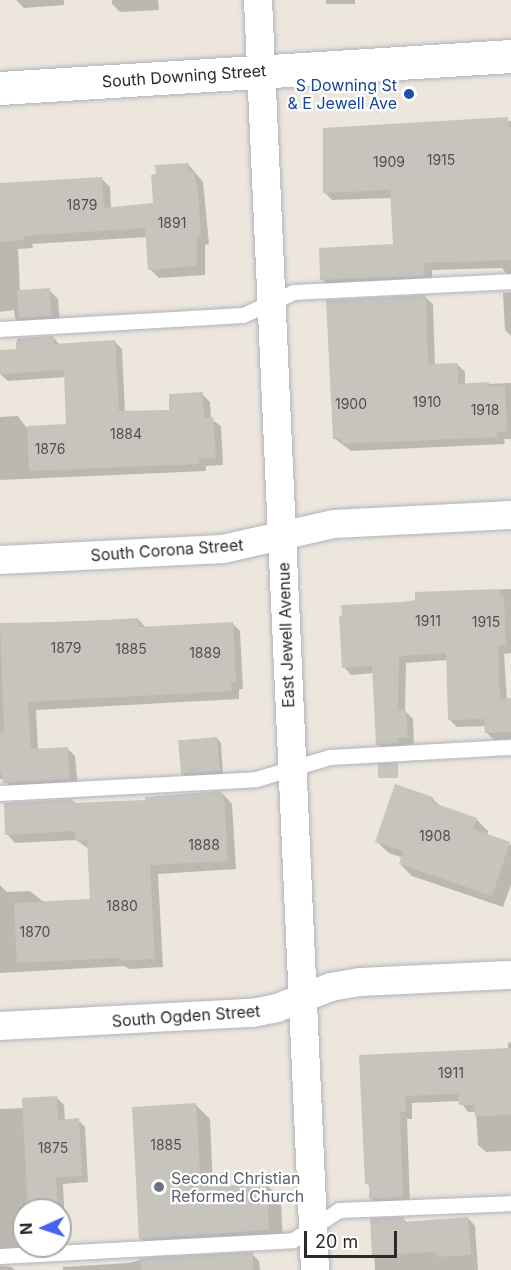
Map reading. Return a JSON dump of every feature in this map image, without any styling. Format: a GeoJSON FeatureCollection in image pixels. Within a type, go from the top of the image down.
{"type":"FeatureCollection","features":[{"type":"Feature","properties":{"kind":"main road","name":"South Downing Street"},"geometry":{"type":"LineString","coordinates":[[0,88],[511,56]]}},
{"type":"Feature","properties":{"kind":"street","name":"East Jewell Avenue"},"geometry":{"type":"LineString","coordinates":[[258,0],[315,1270]]}},
{"type":"Feature","properties":{"kind":"street","name":"South Corona Street"},"geometry":{"type":"LineString","coordinates":[[0,560],[223,549],[334,524],[511,515]]}},
{"type":"Feature","properties":{"kind":"street","name":"South Ogden Street"},"geometry":{"type":"LineString","coordinates":[[0,1026],[252,1013],[277,1008],[331,987],[360,982],[511,975]]}},
{"type":"Feature","properties":{"kind":"lane"},"geometry":{"type":"LineString","coordinates":[[0,329],[243,315],[294,292],[511,281]]}},
{"type":"Feature","properties":{"kind":"lane"},"geometry":{"type":"LineString","coordinates":[[0,793],[256,779],[330,757],[511,747]]}},
{"type":"Feature","properties":{"kind":"lane"},"geometry":{"type":"LineString","coordinates":[[0,1256],[293,1240],[339,1210],[511,1203]]}},
{"type":"Feature","properties":{"kind":"building"},"geometry":{"type":"Polygon","coordinates":[[[508,117],[509,128],[511,128],[511,260],[424,263],[425,276],[320,280],[319,248],[393,244],[390,190],[323,193],[323,128],[508,117]]]}},
{"type":"Feature","properties":{"kind":"building"},"geometry":{"type":"Polygon","coordinates":[[[189,163],[189,172],[194,172],[198,191],[201,236],[197,236],[197,266],[148,270],[145,228],[24,236],[25,240],[0,242],[0,183],[102,177],[104,208],[153,203],[151,175],[156,174],[155,165],[189,163]]]}},
{"type":"Feature","properties":{"kind":"building"},"geometry":{"type":"Polygon","coordinates":[[[50,288],[52,316],[19,318],[17,290],[50,288]]]}},
{"type":"Feature","properties":{"kind":"building"},"geometry":{"type":"Polygon","coordinates":[[[426,295],[428,364],[458,363],[458,384],[489,382],[489,387],[505,386],[507,431],[497,432],[497,437],[342,444],[341,438],[333,439],[326,300],[426,295]]]}},
{"type":"Feature","properties":{"kind":"building"},"geometry":{"type":"Polygon","coordinates":[[[53,336],[54,344],[115,340],[119,411],[169,410],[169,394],[203,392],[204,418],[213,417],[216,458],[199,459],[199,464],[29,471],[27,426],[66,424],[64,370],[0,374],[0,350],[16,349],[16,342],[20,342],[20,338],[53,336]]]}},
{"type":"Feature","properties":{"kind":"building"},"geometry":{"type":"Polygon","coordinates":[[[500,589],[501,597],[504,597],[506,646],[498,646],[500,699],[511,698],[511,732],[485,733],[484,719],[448,720],[446,653],[399,656],[398,710],[406,710],[408,737],[398,738],[398,743],[376,745],[372,666],[342,668],[339,616],[342,616],[341,605],[415,600],[415,592],[500,589]]]}},
{"type":"Feature","properties":{"kind":"building"},"geometry":{"type":"Polygon","coordinates":[[[138,618],[139,627],[233,622],[236,682],[231,682],[232,691],[28,702],[31,749],[68,747],[70,779],[3,783],[0,769],[0,732],[4,732],[0,623],[138,618]]]}},
{"type":"Feature","properties":{"kind":"building"},"geometry":{"type":"Polygon","coordinates":[[[217,737],[220,771],[181,774],[178,740],[217,737]]]}},
{"type":"Feature","properties":{"kind":"building"},"geometry":{"type":"Polygon","coordinates":[[[378,763],[398,763],[398,778],[378,778],[378,763]]]}},
{"type":"Feature","properties":{"kind":"building"},"geometry":{"type":"Polygon","coordinates":[[[395,784],[433,797],[431,802],[477,818],[473,829],[510,842],[492,896],[399,864],[403,851],[375,842],[395,784]]]}},
{"type":"Feature","properties":{"kind":"building"},"geometry":{"type":"Polygon","coordinates":[[[221,791],[221,794],[224,794],[228,861],[150,865],[155,959],[119,961],[119,958],[17,963],[14,903],[90,899],[87,840],[75,841],[75,831],[5,835],[4,803],[72,799],[73,803],[145,800],[145,797],[221,791]]]}},
{"type":"Feature","properties":{"kind":"building"},"geometry":{"type":"Polygon","coordinates":[[[511,1048],[511,1115],[475,1116],[474,1105],[459,1105],[458,1094],[405,1096],[406,1112],[400,1112],[403,1198],[369,1199],[369,1184],[365,1184],[359,1055],[511,1048]]]}},
{"type":"Feature","properties":{"kind":"building"},"geometry":{"type":"Polygon","coordinates":[[[57,1096],[58,1120],[79,1118],[82,1176],[56,1177],[57,1198],[27,1198],[22,1098],[57,1096]]]}},
{"type":"Feature","properties":{"kind":"building"},"geometry":{"type":"Polygon","coordinates":[[[196,1103],[201,1187],[267,1183],[269,1230],[139,1239],[132,1107],[196,1103]]]}},
{"type":"Feature","properties":{"kind":"building"},"geometry":{"type":"Polygon","coordinates":[[[404,1217],[404,1222],[468,1217],[471,1255],[437,1257],[436,1252],[372,1255],[370,1218],[404,1217]]]}},
{"type":"Feature","properties":{"kind":"building"},"geometry":{"type":"Polygon","coordinates":[[[253,1252],[253,1270],[141,1270],[140,1258],[253,1252]]]}},
{"type":"Feature","properties":{"kind":"place","name":"S Downing St & E Jewell Ave"},"geometry":{"type":"Point","coordinates":[409,94]}},
{"type":"Feature","properties":{"kind":"place","name":"Second Christian Reformed Church"},"geometry":{"type":"Point","coordinates":[159,1187]}}]}
